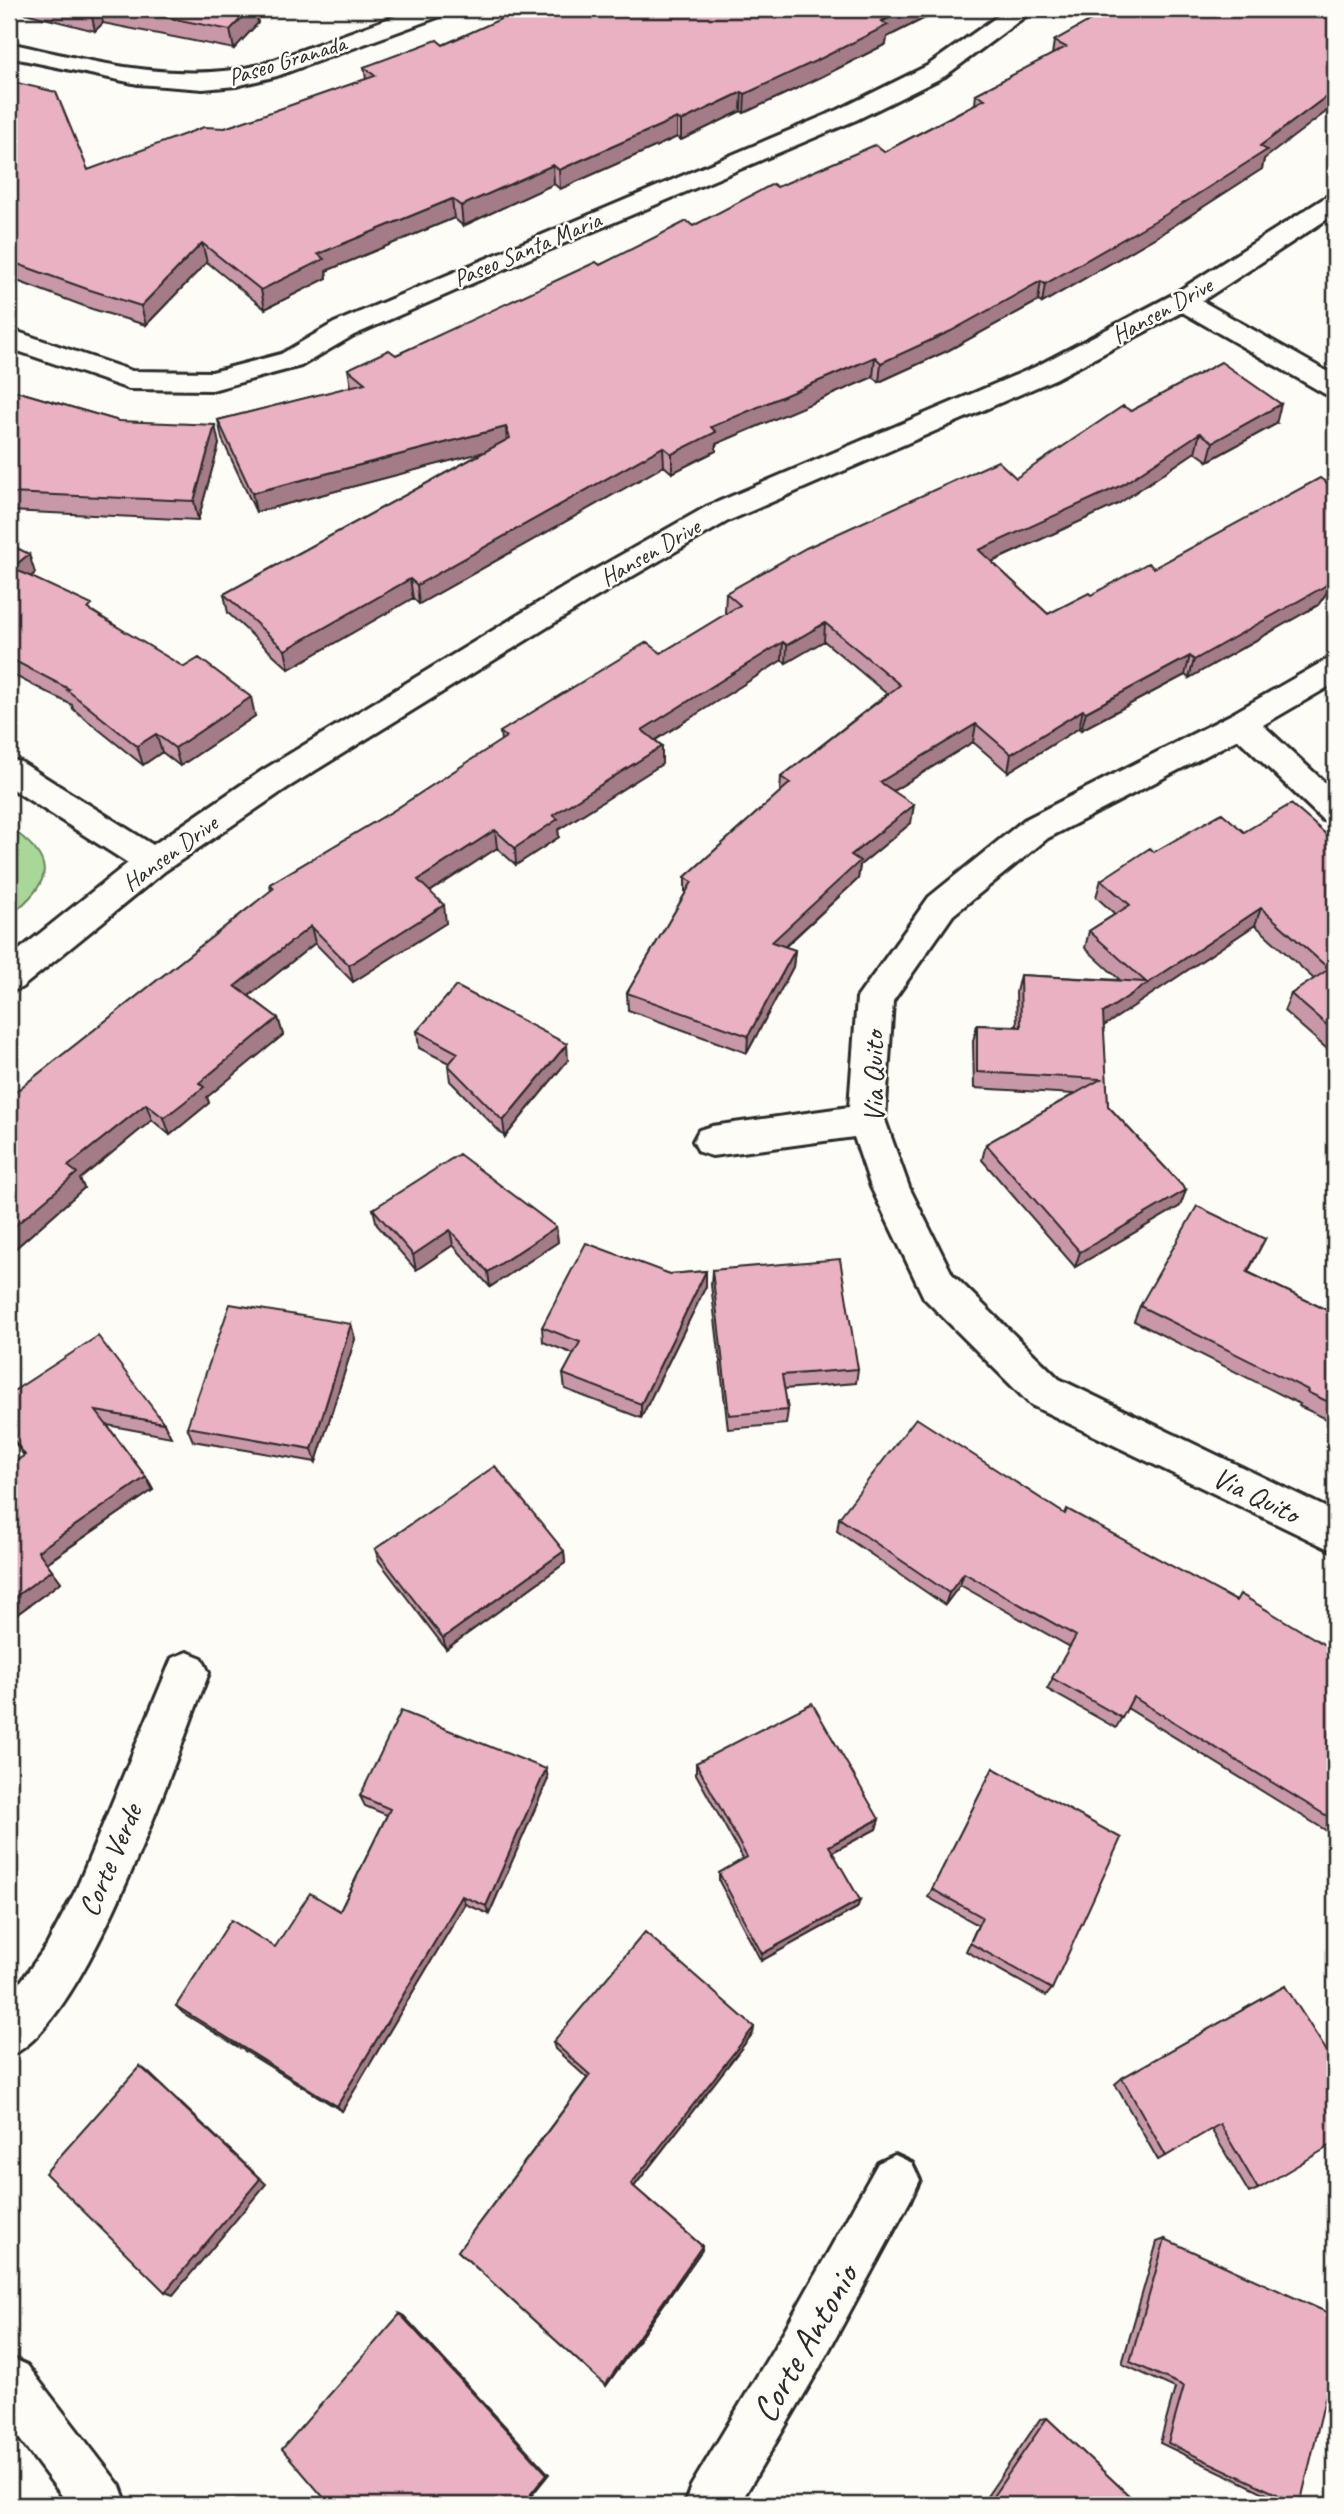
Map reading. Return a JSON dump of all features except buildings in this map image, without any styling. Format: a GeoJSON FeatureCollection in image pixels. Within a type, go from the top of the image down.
{"type":"FeatureCollection","features":[{"type":"Feature","properties":{"kind":"street","name":"Paseo Granada"},"geometry":{"type":"LineString","coordinates":[[9,50],[169,82],[204,83],[242,79],[268,71],[437,9]]}},
{"type":"Feature","properties":{"kind":"street","name":"Paseo Santa Maria"},"geometry":{"type":"LineString","coordinates":[[9,338],[129,380],[212,381],[291,360],[344,329],[847,115],[936,71],[1023,9]]}},
{"type":"Feature","properties":{"kind":"street","name":"Hansen Drive"},"geometry":{"type":"LineString","coordinates":[[9,978],[153,862],[275,779],[565,601],[717,514],[1045,373],[1182,301],[1335,203]]}},
{"type":"Feature","properties":{"kind":"street"},"geometry":{"type":"LineString","coordinates":[[1182,301],[1335,388]]}},
{"type":"Feature","properties":{"kind":"street","name":"Via Quito"},"geometry":{"type":"LineString","coordinates":[[1335,669],[1241,723],[1036,828],[941,906],[875,999],[867,1120],[890,1187],[938,1286],[1045,1392],[1335,1533]]}},
{"type":"Feature","properties":{"kind":"street"},"geometry":{"type":"LineString","coordinates":[[1241,723],[1335,811]]}},
{"type":"Feature","properties":{"kind":"street"},"geometry":{"type":"LineString","coordinates":[[9,771],[153,862]]}},
{"type":"Feature","properties":{"kind":"street"},"geometry":{"type":"LineString","coordinates":[[712,1141],[867,1120]]}},
{"type":"Feature","properties":{"kind":"street","name":"Corte Verde"},"geometry":{"type":"LineString","coordinates":[[9,2032],[60,1967],[95,1901],[187,1673]]}},
{"type":"Feature","properties":{"kind":"street","name":"Corte Antonio"},"geometry":{"type":"LineString","coordinates":[[710,2505],[798,2356],[895,2180]]}},
{"type":"Feature","properties":{"kind":"street"},"geometry":{"type":"LineString","coordinates":[[9,2383],[101,2505]]}},
{"type":"Feature","properties":{"kind":"green space"},"geometry":{"type":"Polygon","coordinates":[[[9,827],[35,849],[42,860],[44,870],[42,881],[35,892],[9,916],[9,827]]]}}]}
